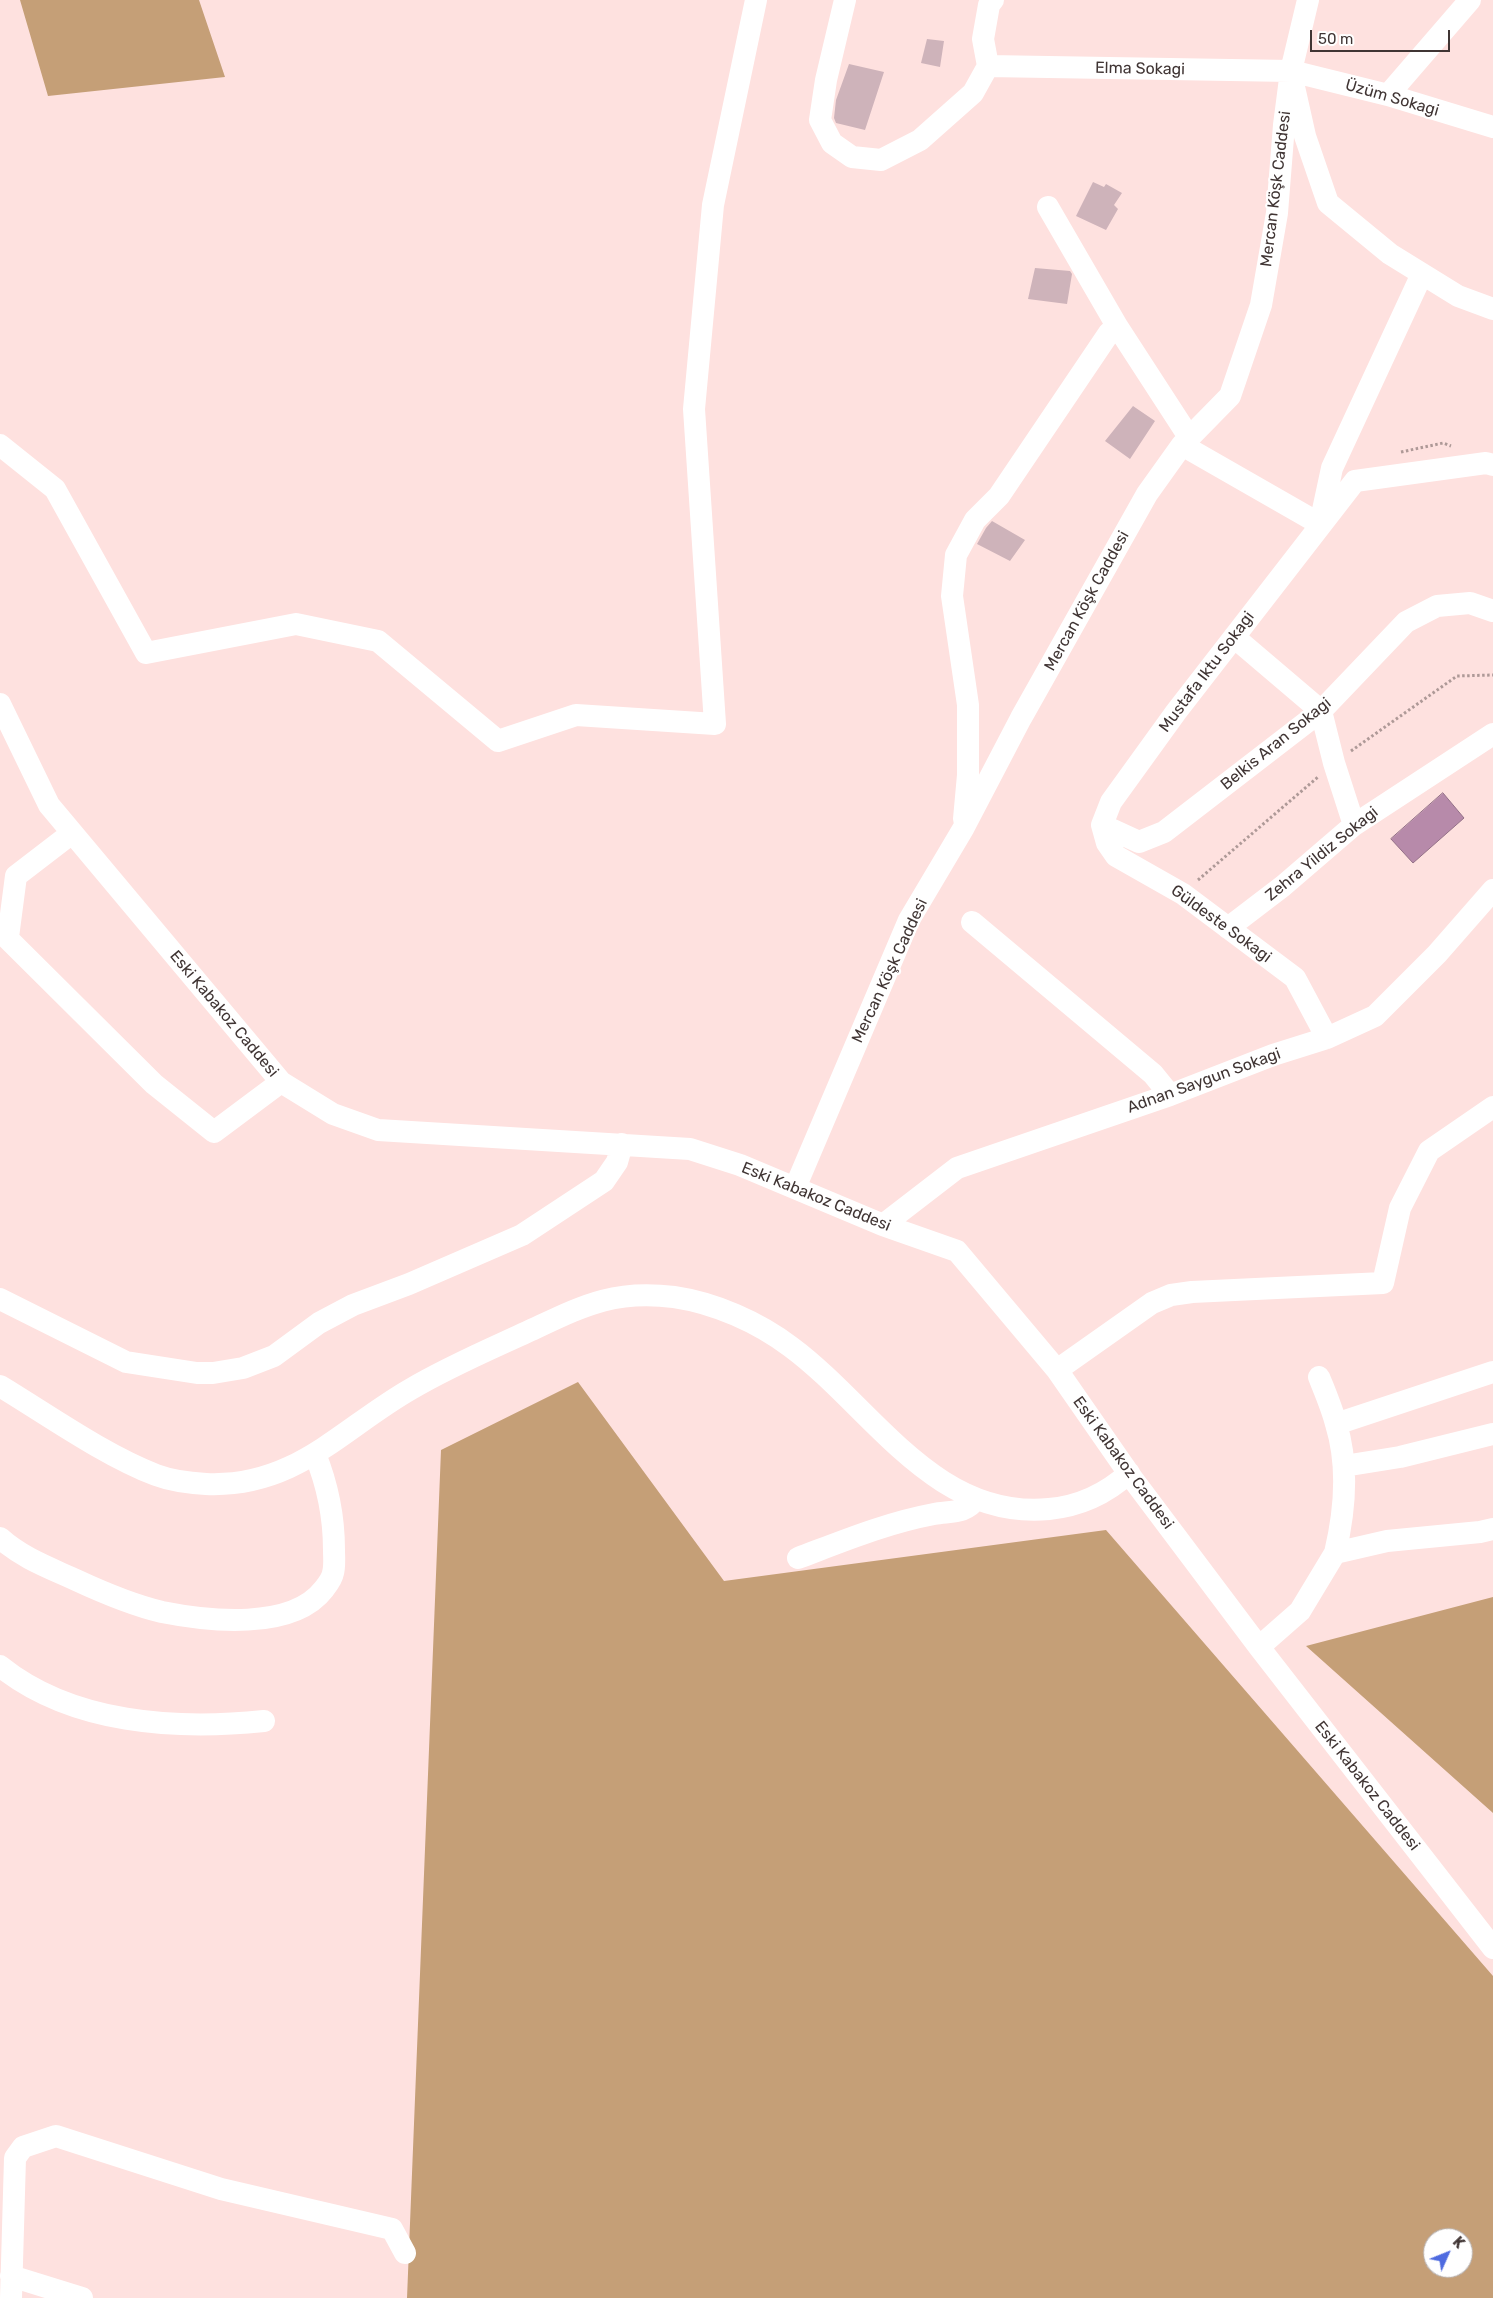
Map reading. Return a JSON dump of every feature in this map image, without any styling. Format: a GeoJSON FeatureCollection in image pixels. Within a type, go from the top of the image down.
{"type":"FeatureCollection","features":[{"type":"Feature","properties":{"kind":"street"},"geometry":{"type":"LineString","coordinates":[[0,445],[55,488],[146,653],[296,624],[378,641],[498,741],[576,715],[715,724],[694,409],[713,205],[756,0]]}},
{"type":"Feature","properties":{"kind":"street"},"geometry":{"type":"LineString","coordinates":[[845,0],[826,80],[820,120],[832,143],[852,156],[881,160],[920,140],[972,93],[988,66],[983,39],[989,5],[993,0]]}},
{"type":"Feature","properties":{"kind":"street","name":"Mercan Köşk Caddesi"},"geometry":{"type":"LineString","coordinates":[[794,1188],[909,920],[963,829],[1021,718],[1147,494],[1185,441],[1230,396],[1261,305],[1277,213],[1284,126],[1291,71],[1308,0]]}},
{"type":"Feature","properties":{"kind":"street"},"geometry":{"type":"LineString","coordinates":[[1388,95],[1470,0]]}},
{"type":"Feature","properties":{"kind":"street","name":"Elma Sokagi"},"geometry":{"type":"LineString","coordinates":[[988,66],[1291,71]]}},
{"type":"Feature","properties":{"kind":"street"},"geometry":{"type":"LineString","coordinates":[[1291,71],[1305,136],[1328,203],[1390,254],[1458,296],[1493,309]]}},
{"type":"Feature","properties":{"kind":"street","name":"Üzüm Sokagi"},"geometry":{"type":"LineString","coordinates":[[1291,71],[1388,95],[1493,127]]}},
{"type":"Feature","properties":{"kind":"street"},"geometry":{"type":"LineString","coordinates":[[1048,207],[1185,441],[1320,524]]}},
{"type":"Feature","properties":{"kind":"street","name":"Mustafa Iktu Sokagi"},"geometry":{"type":"LineString","coordinates":[[1320,524],[1332,468],[1422,274]]}},
{"type":"Feature","properties":{"kind":"street"},"geometry":{"type":"LineString","coordinates":[[963,829],[968,775],[968,705],[952,596],[956,555],[975,520],[999,496],[1109,333],[1117,326]]}},
{"type":"Feature","properties":{"kind":"street","name":"Mustafa Iktu Sokagi"},"geometry":{"type":"LineString","coordinates":[[1102,825],[1111,802],[1234,637],[1355,481],[1486,463],[1493,465]]}},
{"type":"Feature","properties":{"kind":"street","name":"Belkis Aran Sokagi"},"geometry":{"type":"LineString","coordinates":[[1102,825],[1139,842],[1164,832],[1321,711],[1406,622],[1437,606],[1470,603],[1493,610]]}},
{"type":"Feature","properties":{"kind":"street"},"geometry":{"type":"LineString","coordinates":[[1234,637],[1321,711],[1334,763],[1354,825]]}},
{"type":"Feature","properties":{"kind":"street","name":"Eski Kabakoz Caddesi"},"geometry":{"type":"LineString","coordinates":[[0,704],[49,805],[281,1082],[333,1114],[378,1130],[690,1149],[740,1166],[883,1225],[957,1251],[1056,1370],[1129,1473],[1259,1647],[1493,1948]]}},
{"type":"Feature","properties":{"kind":"street","name":"Zehra Yildiz Sokagi"},"geometry":{"type":"LineString","coordinates":[[1228,928],[1283,886],[1354,825],[1493,734]]}},
{"type":"Feature","properties":{"kind":"street","name":"Güldeste Sokagi"},"geometry":{"type":"LineString","coordinates":[[1102,825],[1106,842],[1116,856],[1183,894],[1294,978],[1327,1038]]}},
{"type":"Feature","properties":{"kind":"street"},"geometry":{"type":"LineString","coordinates":[[72,833],[16,876],[4,934],[154,1084],[214,1132],[281,1082]]}},
{"type":"Feature","properties":{"kind":"street","name":"Adnan Saygun Sokagi"},"geometry":{"type":"LineString","coordinates":[[883,1225],[957,1168],[1170,1095],[1273,1055],[1327,1038],[1375,1016],[1437,954],[1493,890]]}},
{"type":"Feature","properties":{"kind":"street"},"geometry":{"type":"LineString","coordinates":[[972,922],[1153,1074],[1170,1095]]}},
{"type":"Feature","properties":{"kind":"street"},"geometry":{"type":"LineString","coordinates":[[1056,1370],[1152,1302],[1171,1296],[1192,1292],[1383,1283],[1400,1208],[1429,1151],[1493,1107]]}},
{"type":"Feature","properties":{"kind":"street"},"geometry":{"type":"LineString","coordinates":[[0,1299],[126,1362],[197,1373],[213,1373],[243,1368],[274,1356],[319,1323],[353,1305],[409,1284],[522,1235],[604,1181],[617,1162],[622,1144]]}},
{"type":"Feature","properties":{"kind":"street"},"geometry":{"type":"LineString","coordinates":[[0,1386],[128,1462],[158,1476],[189,1483],[227,1485],[260,1479],[286,1470],[314,1454],[408,1390],[435,1375],[590,1303],[615,1297],[640,1295],[675,1297],[724,1311],[752,1323],[782,1341],[810,1362],[897,1446],[950,1486],[976,1500],[1001,1507],[1033,1510],[1063,1508],[1089,1500],[1113,1487],[1129,1473]]}},
{"type":"Feature","properties":{"kind":"street"},"geometry":{"type":"LineString","coordinates":[[1336,1424],[1493,1372]]}},
{"type":"Feature","properties":{"kind":"street"},"geometry":{"type":"LineString","coordinates":[[1259,1647],[1300,1611],[1334,1554],[1343,1510],[1344,1466],[1336,1424],[1319,1377]]}},
{"type":"Feature","properties":{"kind":"street"},"geometry":{"type":"LineString","coordinates":[[1344,1466],[1400,1457],[1493,1434]]}},
{"type":"Feature","properties":{"kind":"street"},"geometry":{"type":"LineString","coordinates":[[4,1549],[24,1556],[114,1598],[162,1612],[234,1619],[282,1616],[292,1613],[307,1605],[320,1593],[333,1574],[332,1510],[327,1488],[314,1454]]}},
{"type":"Feature","properties":{"kind":"street"},"geometry":{"type":"LineString","coordinates":[[798,1558],[888,1524],[937,1513],[964,1510],[976,1500]]}},
{"type":"Feature","properties":{"kind":"street"},"geometry":{"type":"LineString","coordinates":[[1334,1554],[1387,1541],[1480,1532],[1493,1529]]}},
{"type":"Feature","properties":{"kind":"street"},"geometry":{"type":"LineString","coordinates":[[0,1666],[18,1680],[58,1700],[115,1716],[144,1721],[196,1725],[264,1721]]}},
{"type":"Feature","properties":{"kind":"street"},"geometry":{"type":"LineString","coordinates":[[82,2298],[11,2287],[14,2158],[23,2147],[56,2136],[221,2189],[392,2229],[405,2253]]}},
{"type":"Feature","properties":{"kind":"shaded area"},"geometry":{"type":"Polygon","coordinates":[[[20,0],[199,0],[225,77],[48,96],[20,0]]]}},
{"type":"Feature","properties":{"kind":"shaded area"},"geometry":{"type":"Polygon","coordinates":[[[1443,793],[1464,818],[1413,863],[1391,839],[1443,793]]]}},
{"type":"Feature","properties":{"kind":"shaded area"},"geometry":{"type":"Polygon","coordinates":[[[578,1382],[724,1581],[1106,1530],[1493,1976],[1493,2298],[407,2298],[441,1450],[578,1382]]]}},
{"type":"Feature","properties":{"kind":"shaded area"},"geometry":{"type":"Polygon","coordinates":[[[1493,1597],[1493,1813],[1306,1646],[1493,1597]]]}},
{"type":"Feature","properties":{"kind":"building"},"geometry":{"type":"Polygon","coordinates":[[[927,39],[944,41],[940,67],[921,63],[927,39]]]}},
{"type":"Feature","properties":{"kind":"building"},"geometry":{"type":"Polygon","coordinates":[[[849,64],[884,72],[865,130],[836,123],[834,118],[836,100],[849,64]]]}},
{"type":"Feature","properties":{"kind":"building"},"geometry":{"type":"Polygon","coordinates":[[[1093,182],[1104,187],[1106,184],[1122,193],[1114,205],[1118,209],[1106,230],[1076,216],[1093,182]]]}},
{"type":"Feature","properties":{"kind":"building"},"geometry":{"type":"Polygon","coordinates":[[[1035,268],[1070,271],[1072,274],[1067,304],[1028,299],[1035,268]]]}},
{"type":"Feature","properties":{"kind":"building"},"geometry":{"type":"Polygon","coordinates":[[[1133,406],[1155,421],[1130,459],[1105,441],[1133,406]]]}},
{"type":"Feature","properties":{"kind":"building"},"geometry":{"type":"Polygon","coordinates":[[[992,521],[1025,540],[1010,561],[977,544],[992,521]]]}}]}
